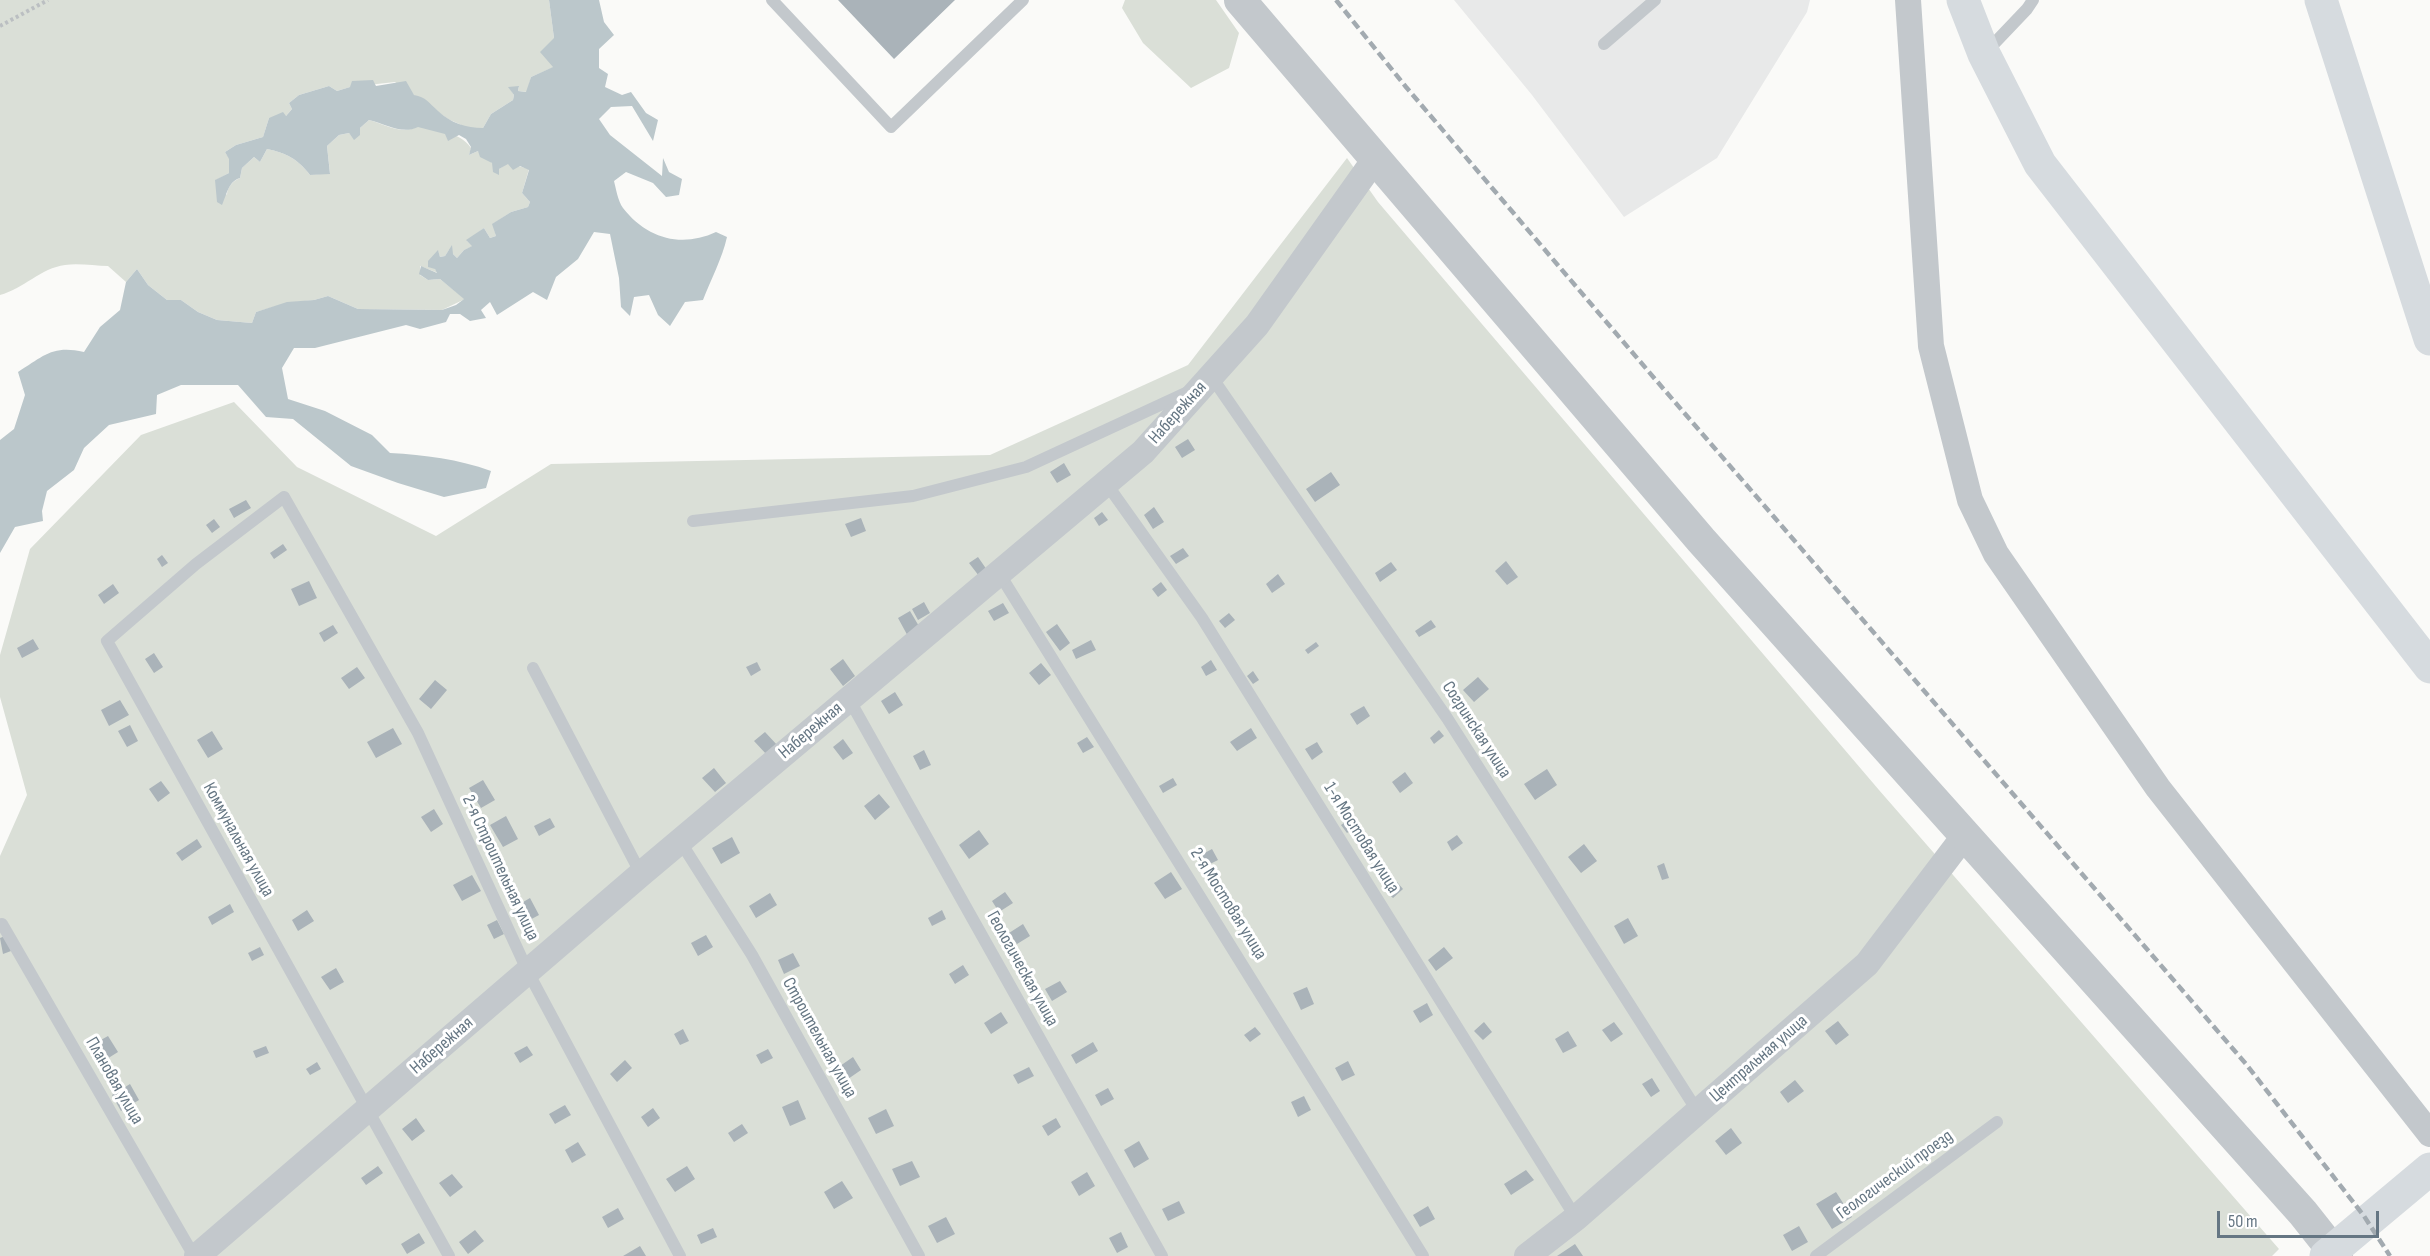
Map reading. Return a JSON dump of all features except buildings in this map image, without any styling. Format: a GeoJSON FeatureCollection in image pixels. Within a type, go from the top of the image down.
{"type":"FeatureCollection","features":[{"type":"Feature","properties":{"kind":"main road"},"geometry":{"type":"LineString","coordinates":[[1963,0],[1984,54],[2040,164],[2430,667]]}},
{"type":"Feature","properties":{"kind":"main road"},"geometry":{"type":"LineString","coordinates":[[2321,0],[2430,339]]}},
{"type":"Feature","properties":{"kind":"main road"},"geometry":{"type":"LineString","coordinates":[[2345,0],[2430,283]]}},
{"type":"Feature","properties":{"kind":"main road"},"geometry":{"type":"LineString","coordinates":[[2326,1256],[2430,1169]]}},
{"type":"Feature","properties":{"kind":"street"},"geometry":{"type":"LineString","coordinates":[[1240,0],[1701,540],[2295,1204],[2337,1256]]}},
{"type":"Feature","properties":{"kind":"street"},"geometry":{"type":"LineString","coordinates":[[1908,0],[1931,346],[1970,500],[1996,554],[2158,788],[2430,1134]]}},
{"type":"Feature","properties":{"kind":"street","name":"Набережная"},"geometry":{"type":"LineString","coordinates":[[196,1256],[641,874],[1143,452],[1257,325],[1375,159]]}},
{"type":"Feature","properties":{"kind":"street","name":"Центральная улица"},"geometry":{"type":"LineString","coordinates":[[1527,1256],[1576,1218],[1867,964],[1965,835]]}},
{"type":"Feature","properties":{"kind":"lane"},"geometry":{"type":"LineString","coordinates":[[772,0],[891,127],[1023,0]]}},
{"type":"Feature","properties":{"kind":"lane"},"geometry":{"type":"LineString","coordinates":[[1605,44],[1655,0]]}},
{"type":"Feature","properties":{"kind":"lane"},"geometry":{"type":"LineString","coordinates":[[1984,54],[2033,0]]}},
{"type":"Feature","properties":{"kind":"lane"},"geometry":{"type":"LineString","coordinates":[[693,521],[913,496],[1026,467],[1207,381]]}},
{"type":"Feature","properties":{"kind":"lane","name":"Согринская улица"},"geometry":{"type":"LineString","coordinates":[[1207,381],[1447,718],[1698,1112]]}},
{"type":"Feature","properties":{"kind":"lane","name":"1-я Мостовая улица"},"geometry":{"type":"LineString","coordinates":[[1106,483],[1202,618],[1576,1218]]}},
{"type":"Feature","properties":{"kind":"lane","name":"2-я Строительная улица"},"geometry":{"type":"LineString","coordinates":[[284,497],[418,733],[528,972],[680,1256]]}},
{"type":"Feature","properties":{"kind":"lane","name":"Коммунальная улица"},"geometry":{"type":"LineString","coordinates":[[284,497],[196,564],[107,641],[449,1256]]}},
{"type":"Feature","properties":{"kind":"lane","name":"2-я Мостовая улица"},"geometry":{"type":"LineString","coordinates":[[999,573],[1423,1256]]}},
{"type":"Feature","properties":{"kind":"lane"},"geometry":{"type":"LineString","coordinates":[[533,668],[641,874]]}},
{"type":"Feature","properties":{"kind":"lane","name":"Геологическая улица"},"geometry":{"type":"LineString","coordinates":[[849,699],[1162,1256]]}},
{"type":"Feature","properties":{"kind":"lane","name":"Строительная улица"},"geometry":{"type":"LineString","coordinates":[[680,841],[752,956],[919,1256]]}},
{"type":"Feature","properties":{"kind":"lane","name":"Плановая улица"},"geometry":{"type":"LineString","coordinates":[[2,924],[196,1256]]}},
{"type":"Feature","properties":{"kind":"lane","name":"Геологический проезд"},"geometry":{"type":"LineString","coordinates":[[1816,1256],[1997,1122]]}},
{"type":"Feature","properties":{"kind":"path"},"geometry":{"type":"LineString","coordinates":[[0,26],[48,0]]}},
{"type":"Feature","properties":{"kind":"shaded area"},"geometry":{"type":"Polygon","coordinates":[[[0,0],[549,0],[554,38],[554,67],[531,77],[527,92],[518,91],[519,87],[509,87],[514,95],[513,100],[491,114],[483,128],[468,128],[448,119],[395,82],[350,87],[337,91],[329,86],[299,95],[289,103],[292,109],[285,117],[269,118],[263,137],[236,145],[225,152],[229,158],[229,173],[216,180],[227,195],[231,185],[240,178],[242,168],[254,157],[260,162],[267,149],[291,157],[310,175],[330,173],[327,146],[339,135],[349,133],[354,139],[360,128],[369,120],[400,130],[418,126],[454,135],[461,138],[471,148],[469,155],[478,151],[492,163],[499,174],[499,169],[508,163],[529,169],[522,193],[530,202],[528,207],[511,212],[493,224],[496,236],[490,238],[484,228],[467,241],[473,246],[464,250],[457,258],[449,250],[445,256],[440,257],[438,251],[435,269],[438,273],[420,266],[420,275],[428,280],[440,279],[465,299],[442,310],[358,309],[328,296],[287,303],[256,312],[252,323],[217,320],[198,312],[181,300],[167,300],[148,285],[137,269],[126,282],[108,266],[81,264],[70,264],[48,270],[0,295],[0,0]]]}},
{"type":"Feature","properties":{"kind":"shaded area"},"geometry":{"type":"Polygon","coordinates":[[[549,0],[599,0],[604,22],[614,35],[599,49],[599,68],[608,74],[605,87],[622,95],[631,92],[646,113],[658,120],[653,141],[632,106],[611,107],[599,119],[610,135],[662,176],[663,158],[669,172],[682,179],[679,195],[666,197],[653,183],[626,172],[614,181],[623,208],[643,227],[666,238],[690,239],[716,232],[727,237],[703,300],[685,302],[670,326],[658,315],[649,295],[634,297],[630,316],[621,307],[619,278],[610,234],[594,232],[578,259],[556,277],[547,300],[533,292],[497,315],[490,302],[481,310],[486,318],[470,321],[460,314],[450,314],[446,322],[420,329],[406,325],[315,348],[294,348],[282,368],[288,399],[325,411],[372,435],[390,453],[441,458],[491,471],[486,488],[444,497],[398,483],[351,466],[293,419],[266,417],[238,385],[181,385],[157,395],[156,414],[109,425],[84,448],[74,470],[47,491],[42,511],[43,521],[15,527],[0,553],[0,440],[14,429],[25,395],[18,372],[49,353],[64,350],[84,352],[100,327],[120,310],[126,282],[137,269],[148,285],[167,300],[181,300],[198,312],[217,320],[252,323],[256,312],[287,302],[314,300],[328,296],[358,309],[442,310],[464,299],[440,279],[428,280],[419,274],[421,266],[437,273],[435,269],[428,267],[428,261],[438,250],[440,257],[445,256],[452,245],[453,254],[457,258],[464,250],[472,246],[466,240],[484,228],[490,238],[496,236],[492,224],[511,212],[528,207],[530,202],[522,193],[529,170],[520,166],[513,170],[508,164],[499,169],[499,175],[493,172],[492,163],[480,157],[478,151],[469,155],[471,147],[466,139],[459,135],[448,141],[445,134],[418,127],[406,130],[394,128],[369,120],[360,128],[360,135],[354,140],[349,133],[339,135],[327,146],[330,174],[310,175],[291,158],[267,149],[260,162],[254,157],[242,168],[240,178],[230,185],[222,205],[217,202],[215,180],[229,173],[229,159],[225,152],[236,145],[263,137],[269,118],[283,112],[286,116],[292,109],[289,103],[299,95],[329,86],[337,91],[350,87],[352,81],[373,80],[376,86],[406,81],[414,95],[424,99],[448,119],[465,126],[483,128],[491,114],[513,100],[514,95],[508,87],[519,86],[518,91],[526,92],[531,77],[553,67],[540,52],[554,38],[549,0]]]}},
{"type":"Feature","properties":{"kind":"shaded area"},"geometry":{"type":"Polygon","coordinates":[[[1125,0],[1216,0],[1239,33],[1229,68],[1191,88],[1143,43],[1122,8],[1125,0]]]}},
{"type":"Feature","properties":{"kind":"shaded area"},"geometry":{"type":"Polygon","coordinates":[[[1454,0],[1810,0],[1807,12],[1717,158],[1624,217],[1532,95],[1454,0]]]}},
{"type":"Feature","properties":{"kind":"shaded area"},"geometry":{"type":"Polygon","coordinates":[[[1347,158],[1378,202],[1879,790],[2279,1249],[2272,1256],[0,1256],[0,856],[27,795],[0,697],[0,655],[30,549],[141,435],[234,402],[297,467],[436,536],[551,464],[990,455],[1188,365],[1347,158]]]}},
{"type":"Feature","properties":{"kind":"railway"},"geometry":{"type":"LineString","coordinates":[[1336,0],[1406,87],[1655,379],[2246,1064],[2364,1216],[2390,1256]]}}]}
